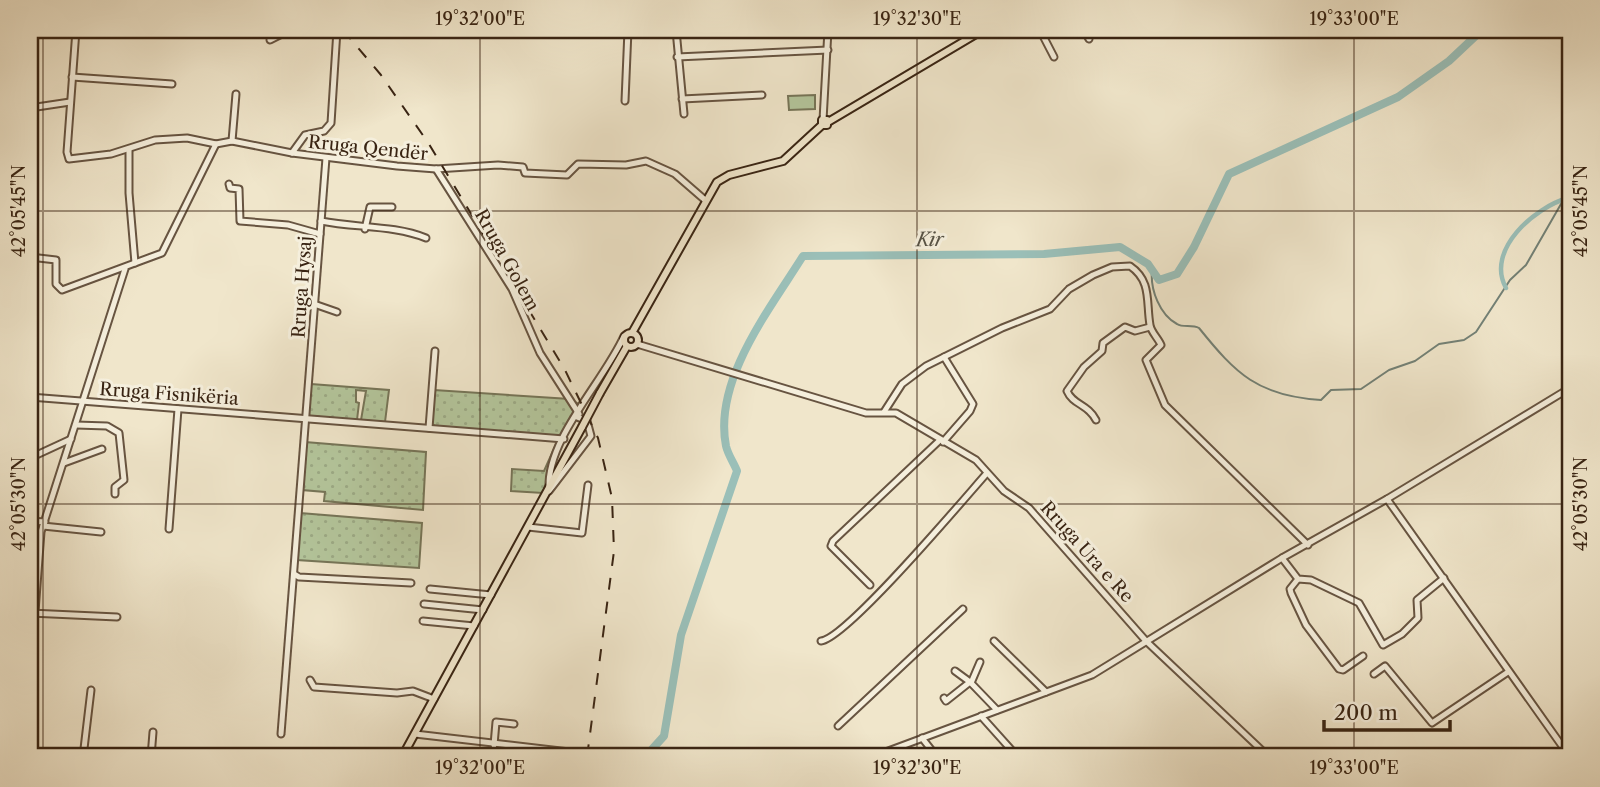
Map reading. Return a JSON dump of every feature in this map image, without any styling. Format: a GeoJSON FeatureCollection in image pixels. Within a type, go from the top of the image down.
{"type":"FeatureCollection","features":[{"type":"Feature","properties":{"kind":"main road"},"geometry":{"type":"LineString","coordinates":[[402,757],[627,346],[624,336],[632,333],[705,200],[722,178],[777,164],[796,151],[825,122],[983,30]]}},
{"type":"Feature","properties":{"kind":"main road"},"geometry":{"type":"LineString","coordinates":[[627,346],[637,344],[637,336],[632,333]]}},
{"type":"Feature","properties":{"kind":"street","name":"Rruga Qendër"},"geometry":{"type":"LineString","coordinates":[[76,30],[67,152],[69,159],[89,159],[167,138],[216,144],[232,141],[326,158],[436,169],[523,167],[525,173],[567,175],[578,164],[626,165],[642,160],[675,174],[705,200]]}},
{"type":"Feature","properties":{"kind":"street"},"geometry":{"type":"LineString","coordinates":[[270,40],[290,30]]}},
{"type":"Feature","properties":{"kind":"street"},"geometry":{"type":"LineString","coordinates":[[292,153],[305,135],[324,131],[331,123],[337,30]]}},
{"type":"Feature","properties":{"kind":"street"},"geometry":{"type":"LineString","coordinates":[[625,101],[628,30]]}},
{"type":"Feature","properties":{"kind":"street"},"geometry":{"type":"LineString","coordinates":[[676,30],[684,114]]}},
{"type":"Feature","properties":{"kind":"street"},"geometry":{"type":"LineString","coordinates":[[825,122],[828,30]]}},
{"type":"Feature","properties":{"kind":"street"},"geometry":{"type":"LineString","coordinates":[[1040,30],[1054,57]]}},
{"type":"Feature","properties":{"kind":"street"},"geometry":{"type":"LineString","coordinates":[[1084,30],[1089,39]]}},
{"type":"Feature","properties":{"kind":"street"},"geometry":{"type":"LineString","coordinates":[[677,57],[828,50]]}},
{"type":"Feature","properties":{"kind":"street"},"geometry":{"type":"LineString","coordinates":[[72,77],[172,84]]}},
{"type":"Feature","properties":{"kind":"street"},"geometry":{"type":"LineString","coordinates":[[232,141],[236,93]]}},
{"type":"Feature","properties":{"kind":"street"},"geometry":{"type":"LineString","coordinates":[[682,99],[762,95]]}},
{"type":"Feature","properties":{"kind":"street"},"geometry":{"type":"LineString","coordinates":[[30,108],[70,102]]}},
{"type":"Feature","properties":{"kind":"street"},"geometry":{"type":"LineString","coordinates":[[30,257],[57,260],[56,284],[62,290],[125,269],[162,253],[216,144]]}},
{"type":"Feature","properties":{"kind":"street"},"geometry":{"type":"LineString","coordinates":[[129,150],[129,193],[135,263]]}},
{"type":"Feature","properties":{"kind":"street","name":"Rruga Hysaj"},"geometry":{"type":"LineString","coordinates":[[306,419],[326,158]]}},
{"type":"Feature","properties":{"kind":"street","name":"Rruga Golem"},"geometry":{"type":"LineString","coordinates":[[436,169],[512,289],[540,353],[573,403],[578,416]]}},
{"type":"Feature","properties":{"kind":"street"},"geometry":{"type":"LineString","coordinates":[[229,184],[230,188],[239,189],[240,221],[288,225],[320,234]]}},
{"type":"Feature","properties":{"kind":"street"},"geometry":{"type":"LineString","coordinates":[[365,229],[370,207],[392,207]]}},
{"type":"Feature","properties":{"kind":"street"},"geometry":{"type":"LineString","coordinates":[[321,221],[365,229],[406,230],[426,238]]}},
{"type":"Feature","properties":{"kind":"street"},"geometry":{"type":"LineString","coordinates":[[884,412],[910,376],[1002,328],[1043,313],[1077,284],[1118,266],[1130,266],[1144,279],[1149,297],[1150,327],[1160,345],[1146,359],[1166,405],[1308,545]]}},
{"type":"Feature","properties":{"kind":"street"},"geometry":{"type":"LineString","coordinates":[[30,678],[32,613],[44,524],[125,269]]}},
{"type":"Feature","properties":{"kind":"street"},"geometry":{"type":"LineString","coordinates":[[314,304],[337,312]]}},
{"type":"Feature","properties":{"kind":"street"},"geometry":{"type":"LineString","coordinates":[[1096,421],[1087,406],[1071,399],[1067,391],[1084,367],[1100,353],[1103,343],[1125,327],[1139,331],[1150,327]]}},
{"type":"Feature","properties":{"kind":"street"},"geometry":{"type":"LineString","coordinates":[[549,491],[550,470],[564,439],[624,336]]}},
{"type":"Feature","properties":{"kind":"street","name":"Rruga Ura e Re"},"geometry":{"type":"LineString","coordinates":[[637,344],[866,413],[896,413],[976,460],[1016,502],[1029,508],[1146,641],[1269,757]]}},
{"type":"Feature","properties":{"kind":"street"},"geometry":{"type":"LineString","coordinates":[[429,428],[435,351]]}},
{"type":"Feature","properties":{"kind":"street"},"geometry":{"type":"LineString","coordinates":[[870,585],[831,546],[833,541],[970,411],[973,404],[944,357]]}},
{"type":"Feature","properties":{"kind":"street"},"geometry":{"type":"LineString","coordinates":[[872,757],[1092,675],[1282,558],[1387,499],[1570,388]]}},
{"type":"Feature","properties":{"kind":"street","name":"Rruga Fisnikëria"},"geometry":{"type":"LineString","coordinates":[[30,397],[564,439]]}},
{"type":"Feature","properties":{"kind":"street"},"geometry":{"type":"LineString","coordinates":[[573,403],[584,405]]}},
{"type":"Feature","properties":{"kind":"street"},"geometry":{"type":"LineString","coordinates":[[169,529],[178,409]]}},
{"type":"Feature","properties":{"kind":"street"},"geometry":{"type":"LineString","coordinates":[[549,491],[591,436],[588,424],[578,416]]}},
{"type":"Feature","properties":{"kind":"street"},"geometry":{"type":"LineString","coordinates":[[282,734],[306,419]]}},
{"type":"Feature","properties":{"kind":"street"},"geometry":{"type":"LineString","coordinates":[[76,425],[107,426],[118,433],[124,480],[115,487],[115,494]]}},
{"type":"Feature","properties":{"kind":"street"},"geometry":{"type":"LineString","coordinates":[[30,458],[71,439]]}},
{"type":"Feature","properties":{"kind":"street"},"geometry":{"type":"LineString","coordinates":[[64,463],[102,449]]}},
{"type":"Feature","properties":{"kind":"street"},"geometry":{"type":"LineString","coordinates":[[821,641],[834,636],[889,582],[987,473]]}},
{"type":"Feature","properties":{"kind":"street"},"geometry":{"type":"LineString","coordinates":[[528,527],[582,533],[588,485]]}},
{"type":"Feature","properties":{"kind":"street"},"geometry":{"type":"LineString","coordinates":[[1387,499],[1567,753]]}},
{"type":"Feature","properties":{"kind":"street"},"geometry":{"type":"LineString","coordinates":[[30,521],[101,532]]}},
{"type":"Feature","properties":{"kind":"street"},"geometry":{"type":"LineString","coordinates":[[1282,558],[1298,579],[1311,580],[1359,603],[1383,645],[1418,618],[1417,600],[1444,578]]}},
{"type":"Feature","properties":{"kind":"street"},"geometry":{"type":"LineString","coordinates":[[294,574],[299,577],[411,583]]}},
{"type":"Feature","properties":{"kind":"street"},"geometry":{"type":"LineString","coordinates":[[1298,579],[1290,589],[1291,593],[1306,625],[1339,669],[1343,670],[1363,656]]}},
{"type":"Feature","properties":{"kind":"street"},"geometry":{"type":"LineString","coordinates":[[430,589],[491,595]]}},
{"type":"Feature","properties":{"kind":"street"},"geometry":{"type":"LineString","coordinates":[[424,604],[483,610]]}},
{"type":"Feature","properties":{"kind":"street"},"geometry":{"type":"LineString","coordinates":[[838,726],[963,609]]}},
{"type":"Feature","properties":{"kind":"street"},"geometry":{"type":"LineString","coordinates":[[32,613],[117,617]]}},
{"type":"Feature","properties":{"kind":"street"},"geometry":{"type":"LineString","coordinates":[[423,621],[474,626]]}},
{"type":"Feature","properties":{"kind":"street"},"geometry":{"type":"LineString","coordinates":[[994,641],[1046,692]]}},
{"type":"Feature","properties":{"kind":"street"},"geometry":{"type":"LineString","coordinates":[[944,698],[946,701],[970,682],[980,663]]}},
{"type":"Feature","properties":{"kind":"street"},"geometry":{"type":"LineString","coordinates":[[1374,674],[1385,666],[1432,723],[1508,672]]}},
{"type":"Feature","properties":{"kind":"street"},"geometry":{"type":"LineString","coordinates":[[955,671],[970,682],[997,710]]}},
{"type":"Feature","properties":{"kind":"street"},"geometry":{"type":"LineString","coordinates":[[310,680],[314,687],[397,693],[410,691],[434,699]]}},
{"type":"Feature","properties":{"kind":"street"},"geometry":{"type":"LineString","coordinates":[[83,757],[91,690]]}},
{"type":"Feature","properties":{"kind":"street"},"geometry":{"type":"LineString","coordinates":[[981,716],[1015,754]]}},
{"type":"Feature","properties":{"kind":"street"},"geometry":{"type":"LineString","coordinates":[[494,745],[496,722],[514,724]]}},
{"type":"Feature","properties":{"kind":"street"},"geometry":{"type":"LineString","coordinates":[[151,757],[153,732]]}},
{"type":"Feature","properties":{"kind":"street"},"geometry":{"type":"LineString","coordinates":[[415,734],[578,754]]}},
{"type":"Feature","properties":{"kind":"street"},"geometry":{"type":"LineString","coordinates":[[922,738],[937,757]]}},
{"type":"Feature","properties":{"kind":"green space"},"geometry":{"type":"Polygon","coordinates":[[[815,95],[815,109],[789,110],[788,96],[815,95]]]}},
{"type":"Feature","properties":{"kind":"green space"},"geometry":{"type":"Polygon","coordinates":[[[311,384],[389,390],[385,422],[361,420],[366,391],[356,390],[356,402],[359,403],[357,420],[308,416],[311,384]]]}},
{"type":"Feature","properties":{"kind":"green space"},"geometry":{"type":"Polygon","coordinates":[[[434,390],[570,399],[582,406],[562,436],[438,428],[432,424],[434,390]]]}},
{"type":"Feature","properties":{"kind":"green space"},"geometry":{"type":"Polygon","coordinates":[[[305,442],[426,452],[423,510],[324,501],[325,492],[302,490],[305,442]]]}},
{"type":"Feature","properties":{"kind":"green space"},"geometry":{"type":"Polygon","coordinates":[[[557,442],[543,493],[511,491],[512,469],[544,471],[557,442]]]}},
{"type":"Feature","properties":{"kind":"green space"},"geometry":{"type":"Polygon","coordinates":[[[300,513],[422,523],[419,568],[297,560],[300,513]]]}},
{"type":"Feature","properties":{"kind":"waterway","name":"Kir"},"geometry":{"type":"LineString","coordinates":[[645,757],[664,736],[681,635],[737,471],[726,446],[724,421],[728,396],[747,346],[803,256],[1044,254],[1120,247],[1148,264],[1159,280],[1177,274],[1194,247],[1229,174],[1398,97],[1449,61],[1482,30]]}},
{"type":"Feature","properties":{"kind":"waterway"},"geometry":{"type":"LineString","coordinates":[[1152,270],[1157,301],[1171,320],[1179,325],[1199,328],[1237,370],[1264,388],[1299,398],[1321,400],[1331,390],[1361,389],[1389,370],[1415,361],[1439,344],[1464,340],[1476,332],[1510,280],[1526,265],[1561,204],[1570,197]]}},
{"type":"Feature","properties":{"kind":"waterway"},"geometry":{"type":"LineString","coordinates":[[1506,288],[1501,274],[1502,259],[1508,245],[1528,220],[1568,198]]}},
{"type":"Feature","properties":{"kind":"railway"},"geometry":{"type":"LineString","coordinates":[[343,30],[381,75],[429,144],[565,370],[598,438],[612,498],[614,551],[587,757]]}}]}
